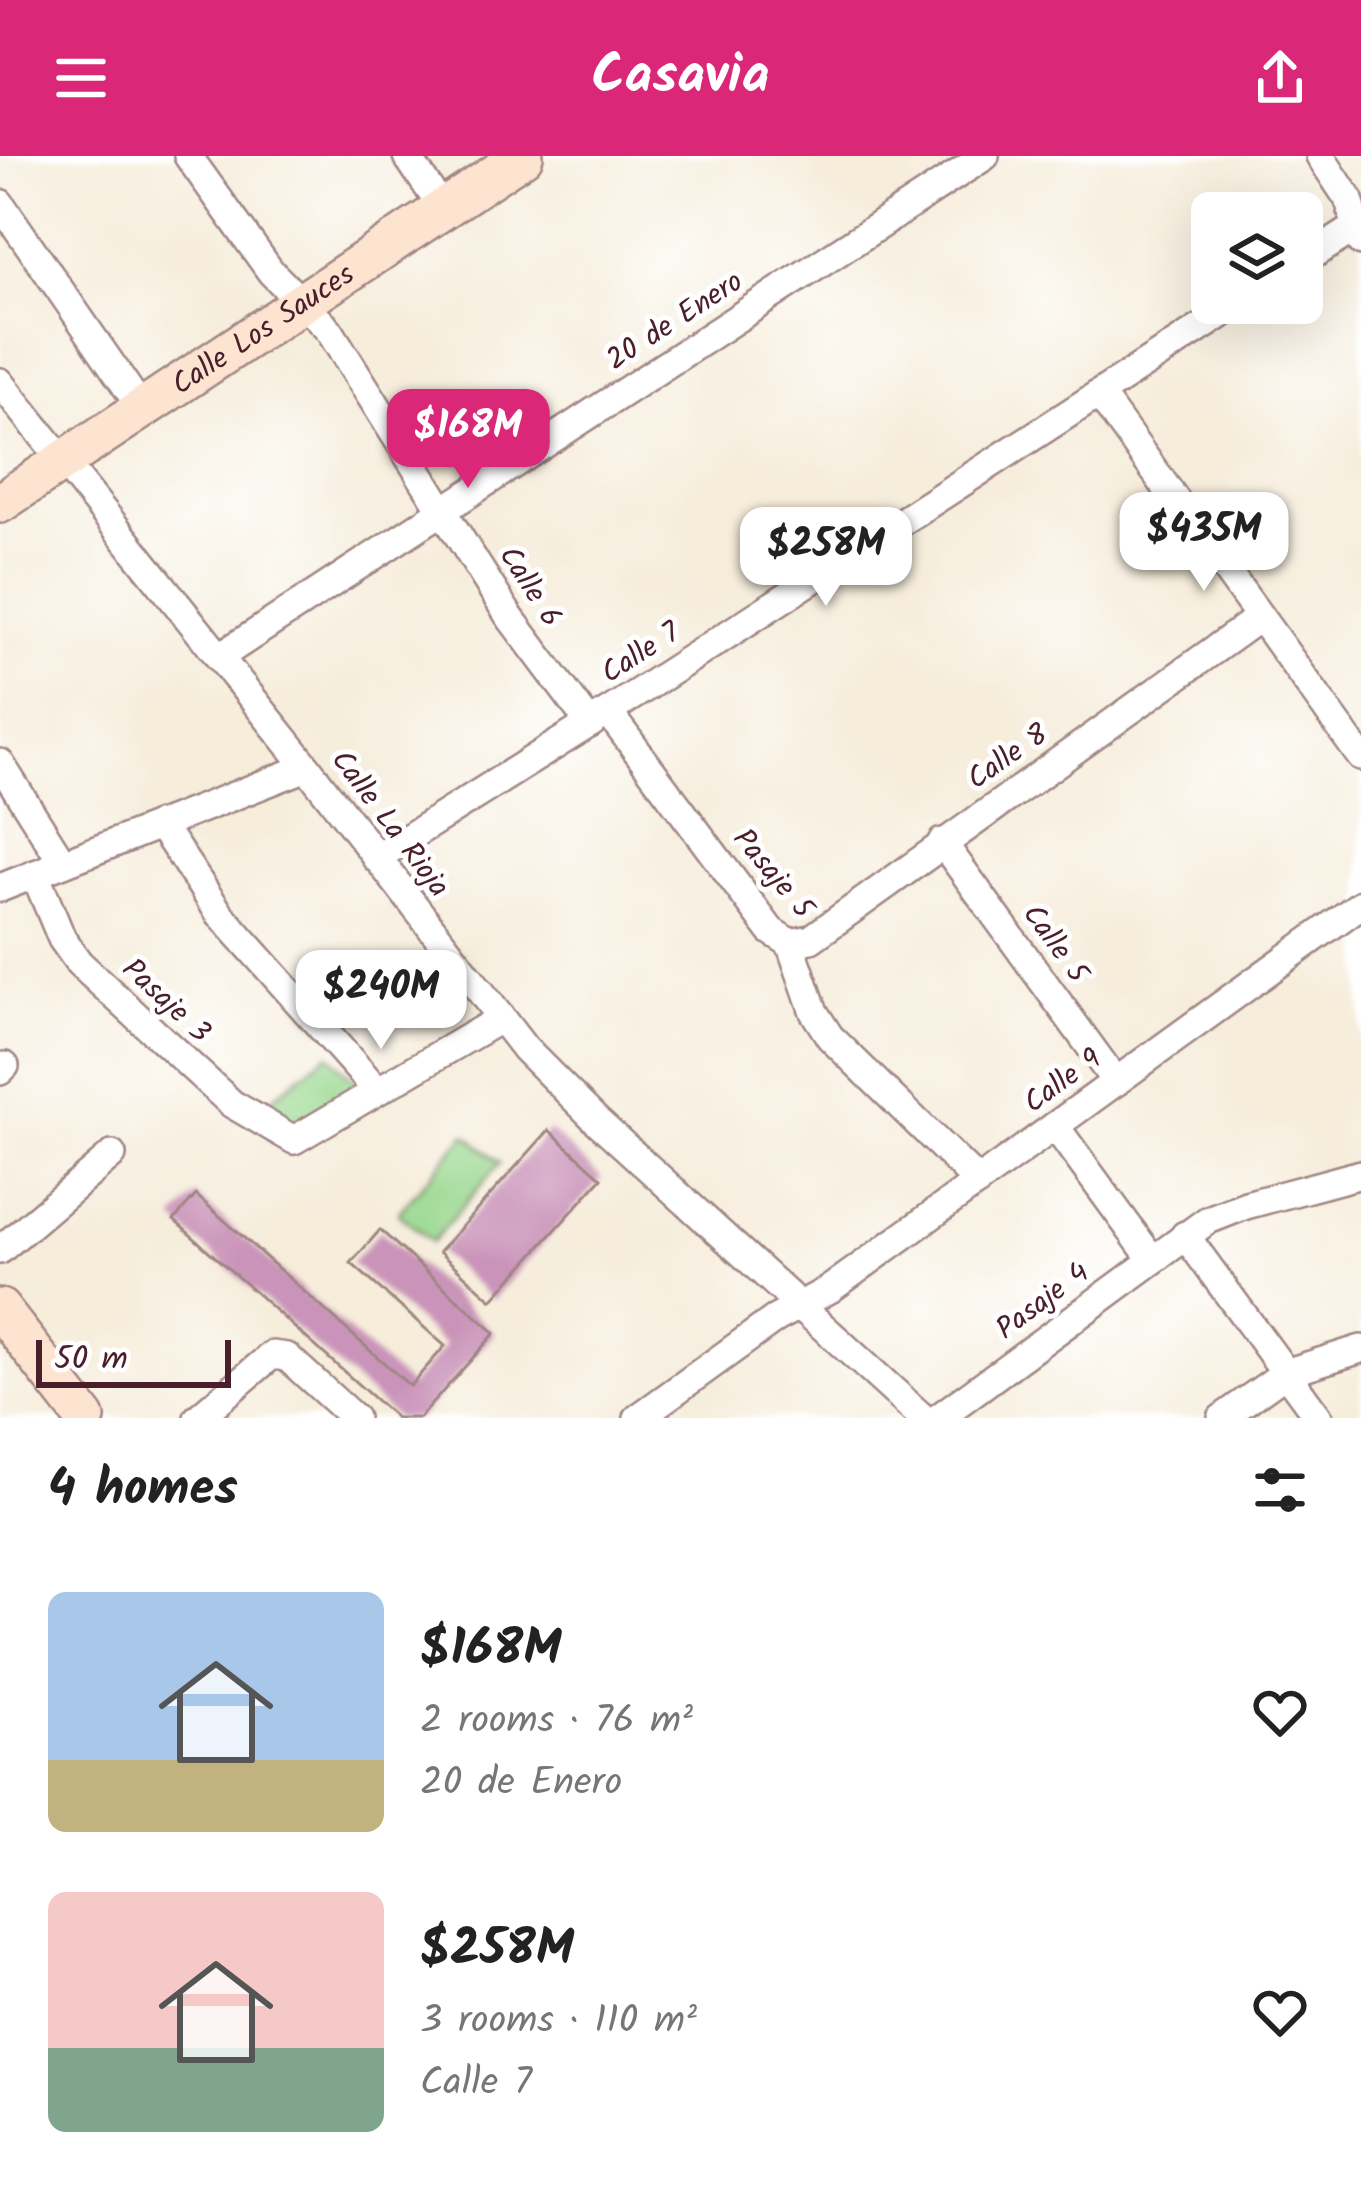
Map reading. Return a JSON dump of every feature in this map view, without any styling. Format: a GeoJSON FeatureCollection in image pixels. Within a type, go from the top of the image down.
{"type":"FeatureCollection","features":[{"type":"Feature","properties":{"kind":"street"},"geometry":{"type":"LineString","coordinates":[[188,156],[271,272],[302,303]]}},
{"type":"Feature","properties":{"kind":"street"},"geometry":{"type":"LineString","coordinates":[[407,156],[443,209]]}},
{"type":"Feature","properties":{"kind":"street","name":"Calle Los Sauces"},"geometry":{"type":"LineString","coordinates":[[0,503],[523,156]]}},
{"type":"Feature","properties":{"kind":"street","name":"20 de Enero"},"geometry":{"type":"LineString","coordinates":[[219,657],[985,156]]}},
{"type":"Feature","properties":{"kind":"street"},"geometry":{"type":"LineString","coordinates":[[1320,156],[1349,200],[1360,231],[1323,251]]}},
{"type":"Feature","properties":{"kind":"street"},"geometry":{"type":"LineString","coordinates":[[0,203],[142,409]]}},
{"type":"Feature","properties":{"kind":"street","name":"Calle 6"},"geometry":{"type":"LineString","coordinates":[[302,303],[329,330],[532,650],[599,718]]}},
{"type":"Feature","properties":{"kind":"street","name":"Calle 7"},"geometry":{"type":"LineString","coordinates":[[376,858],[1207,324]]}},
{"type":"Feature","properties":{"kind":"street","name":"Calle La Rioja"},"geometry":{"type":"LineString","coordinates":[[0,382],[307,767],[500,1019],[569,1094],[923,1418]]}},
{"type":"Feature","properties":{"kind":"street"},"geometry":{"type":"LineString","coordinates":[[1099,394],[1361,757]]}},
{"type":"Feature","properties":{"kind":"street","name":"Calle 8"},"geometry":{"type":"LineString","coordinates":[[790,943],[811,939],[1260,617]]}},
{"type":"Feature","properties":{"kind":"street","name":"Pasaje 5"},"geometry":{"type":"LineString","coordinates":[[599,718],[771,931],[790,943],[814,1012],[830,1037],[978,1182]]}},
{"type":"Feature","properties":{"kind":"street"},"geometry":{"type":"LineString","coordinates":[[0,764],[63,862]]}},
{"type":"Feature","properties":{"kind":"street"},"geometry":{"type":"LineString","coordinates":[[0,888],[307,767]]}},
{"type":"Feature","properties":{"kind":"street"},"geometry":{"type":"LineString","coordinates":[[160,824],[220,914],[377,1090],[500,1019]]}},
{"type":"Feature","properties":{"kind":"street","name":"Calle 5"},"geometry":{"type":"LineString","coordinates":[[942,842],[1116,1082]]}},
{"type":"Feature","properties":{"kind":"street","name":"Pasaje 3"},"geometry":{"type":"LineString","coordinates":[[35,874],[62,939],[79,963],[232,1104],[294,1140],[377,1090]]}},
{"type":"Feature","properties":{"kind":"street","name":"Calle 9"},"geometry":{"type":"LineString","coordinates":[[638,1418],[776,1319],[830,1289],[1361,904]]}},
{"type":"Feature","properties":{"kind":"street"},"geometry":{"type":"LineString","coordinates":[[1055,1126],[1152,1259]]}},
{"type":"Feature","properties":{"kind":"street"},"geometry":{"type":"LineString","coordinates":[[0,1250],[112,1155]]}},
{"type":"Feature","properties":{"kind":"street","name":"Pasaje 4"},"geometry":{"type":"LineString","coordinates":[[938,1418],[1208,1220],[1361,1174]]}},
{"type":"Feature","properties":{"kind":"street"},"geometry":{"type":"LineString","coordinates":[[1185,1234],[1319,1418]]}},
{"type":"Feature","properties":{"kind":"street"},"geometry":{"type":"LineString","coordinates":[[0,1309],[70,1413]]}},
{"type":"Feature","properties":{"kind":"street"},"geometry":{"type":"LineString","coordinates":[[1222,1418],[1285,1373],[1361,1348]]}},
{"type":"Feature","properties":{"kind":"street"},"geometry":{"type":"LineString","coordinates":[[198,1418],[272,1355],[286,1357],[354,1418]]}},
{"type":"Feature","properties":{"kind":"green space"},"geometry":{"type":"Polygon","coordinates":[[[328,1054],[361,1087],[295,1125],[259,1109],[328,1054]]]}},
{"type":"Feature","properties":{"kind":"green space"},"geometry":{"type":"Polygon","coordinates":[[[466,1134],[500,1163],[432,1242],[398,1213],[466,1134]]]}},
{"type":"Feature","properties":{"kind":"building"},"geometry":{"type":"Polygon","coordinates":[[[549,1130],[602,1178],[492,1300],[439,1252],[549,1130]]]}},
{"type":"Feature","properties":{"kind":"building"},"geometry":{"type":"Polygon","coordinates":[[[196,1195],[410,1386],[445,1346],[351,1263],[380,1230],[495,1333],[419,1418],[396,1418],[174,1220],[196,1195]]]}}]}
